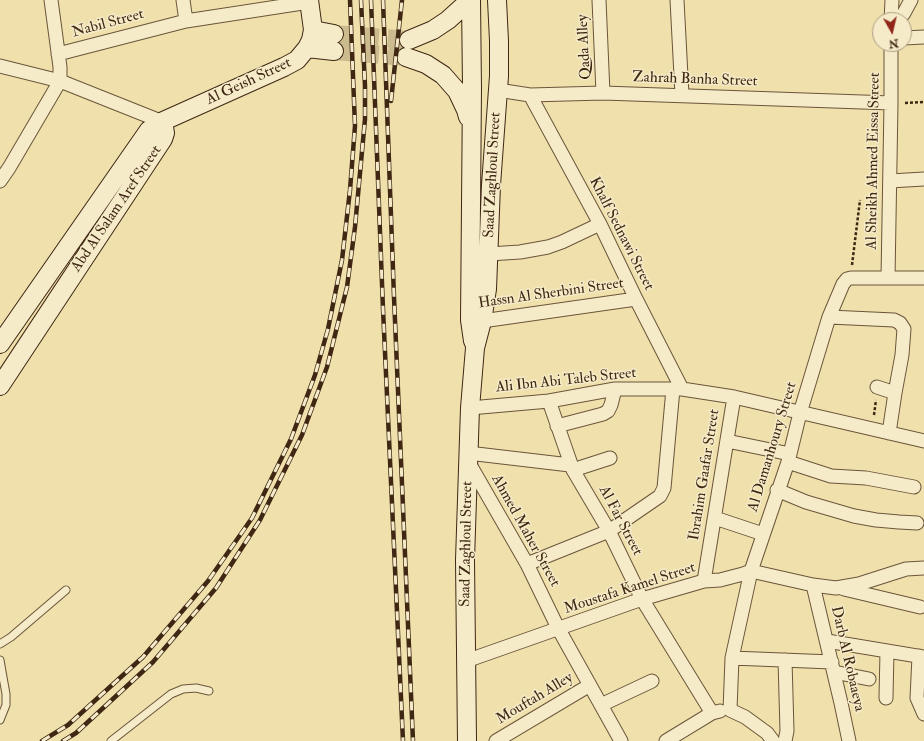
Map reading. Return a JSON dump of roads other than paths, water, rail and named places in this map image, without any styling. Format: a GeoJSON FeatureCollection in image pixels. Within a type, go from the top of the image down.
{"type":"FeatureCollection","features":[{"type":"Feature","properties":{"kind":"main road"},"geometry":{"type":"LineString","coordinates":[[471,0],[448,20],[407,48],[426,64],[443,75],[457,91],[466,110],[471,131]]}},
{"type":"Feature","properties":{"kind":"main road","name":"Saad Zaghloul Street"},"geometry":{"type":"LineString","coordinates":[[467,741],[465,560],[470,408],[476,321],[471,131],[471,0]]}},
{"type":"Feature","properties":{"kind":"main road","name":"Saad Zaghloul Street"},"geometry":{"type":"LineString","coordinates":[[476,321],[487,289],[491,185],[498,90],[499,41],[497,0]]}},
{"type":"Feature","properties":{"kind":"main road","name":"Al Geish Street"},"geometry":{"type":"LineString","coordinates":[[163,122],[297,60],[307,48],[311,40],[313,30],[309,1]]}},
{"type":"Feature","properties":{"kind":"main road"},"geometry":{"type":"LineString","coordinates":[[307,48],[334,43],[313,30]]}},
{"type":"Feature","properties":{"kind":"main road","name":"Abd Al Salam Aref Street"},"geometry":{"type":"LineString","coordinates":[[0,344],[149,130],[155,125],[163,122],[165,134],[163,139],[0,386]]}},
{"type":"Feature","properties":{"kind":"street"},"geometry":{"type":"LineString","coordinates":[[0,181],[60,81],[60,67],[51,0]]}},
{"type":"Feature","properties":{"kind":"street"},"geometry":{"type":"LineString","coordinates":[[183,0],[186,21]]}},
{"type":"Feature","properties":{"kind":"street","name":"Qada Alley"},"geometry":{"type":"LineString","coordinates":[[599,0],[603,93]]}},
{"type":"Feature","properties":{"kind":"street"},"geometry":{"type":"LineString","coordinates":[[677,0],[682,96]]}},
{"type":"Feature","properties":{"kind":"street"},"geometry":{"type":"LineString","coordinates":[[891,12],[892,0]]}},
{"type":"Feature","properties":{"kind":"street"},"geometry":{"type":"LineString","coordinates":[[905,12],[911,0]]}},
{"type":"Feature","properties":{"kind":"street","name":"Nabil Street"},"geometry":{"type":"LineString","coordinates":[[58,54],[186,21],[309,1]]}},
{"type":"Feature","properties":{"kind":"street"},"geometry":{"type":"LineString","coordinates":[[912,38],[924,37]]}},
{"type":"Feature","properties":{"kind":"street","name":"Al Sheikh Ahmed Eissa Street"},"geometry":{"type":"LineString","coordinates":[[888,278],[891,52]]}},
{"type":"Feature","properties":{"kind":"street"},"geometry":{"type":"LineString","coordinates":[[0,66],[60,81],[163,122]]}},
{"type":"Feature","properties":{"kind":"street","name":"Zahrah Banha Street"},"geometry":{"type":"LineString","coordinates":[[498,90],[530,95],[603,93],[891,103]]}},
{"type":"Feature","properties":{"kind":"street","name":"Khalf Sednawi Street"},"geometry":{"type":"LineString","coordinates":[[530,95],[600,224],[677,389]]}},
{"type":"Feature","properties":{"kind":"street"},"geometry":{"type":"LineString","coordinates":[[890,181],[924,179]]}},
{"type":"Feature","properties":{"kind":"street"},"geometry":{"type":"LineString","coordinates":[[489,254],[520,252],[548,247],[600,224]]}},
{"type":"Feature","properties":{"kind":"street"},"geometry":{"type":"LineString","coordinates":[[888,278],[924,278]]}},
{"type":"Feature","properties":{"kind":"street","name":"Al Damanhoury Street"},"geometry":{"type":"LineString","coordinates":[[730,710],[732,658],[751,571],[789,458],[800,413],[829,318],[843,284],[847,279],[888,278]]}},
{"type":"Feature","properties":{"kind":"street","name":"Hassn Al Sherbini Street"},"geometry":{"type":"LineString","coordinates":[[476,321],[636,299]]}},
{"type":"Feature","properties":{"kind":"street"},"geometry":{"type":"LineString","coordinates":[[829,318],[898,321],[903,326],[902,355],[889,433]]}},
{"type":"Feature","properties":{"kind":"street"},"geometry":{"type":"LineString","coordinates":[[877,387],[895,393]]}},
{"type":"Feature","properties":{"kind":"street"},"geometry":{"type":"LineString","coordinates":[[557,426],[603,414],[612,405],[615,389]]}},
{"type":"Feature","properties":{"kind":"street","name":"Ali Ibn Abi Taleb Street"},"geometry":{"type":"LineString","coordinates":[[470,408],[550,401],[615,389],[677,389],[734,397],[924,441]]}},
{"type":"Feature","properties":{"kind":"street"},"geometry":{"type":"LineString","coordinates":[[527,564],[609,531],[660,496],[662,492],[677,389]]}},
{"type":"Feature","properties":{"kind":"street","name":"Ibrahim Gaafar Street"},"geometry":{"type":"LineString","coordinates":[[704,581],[734,397]]}},
{"type":"Feature","properties":{"kind":"street","name":"Al Far Street"},"geometry":{"type":"LineString","coordinates":[[550,401],[557,426],[572,467],[609,531],[642,599],[712,713]]}},
{"type":"Feature","properties":{"kind":"street"},"geometry":{"type":"LineString","coordinates":[[727,441],[789,458],[831,476],[857,477],[914,487]]}},
{"type":"Feature","properties":{"kind":"street"},"geometry":{"type":"LineString","coordinates":[[469,458],[572,467],[610,458]]}},
{"type":"Feature","properties":{"kind":"street","name":"Ahmed Maher Street"},"geometry":{"type":"LineString","coordinates":[[469,458],[527,564],[558,628],[621,741]]}},
{"type":"Feature","properties":{"kind":"street"},"geometry":{"type":"LineString","coordinates":[[777,490],[806,502],[854,516],[892,522],[917,522]]}},
{"type":"Feature","properties":{"kind":"street"},"geometry":{"type":"LineString","coordinates":[[715,518],[763,534]]}},
{"type":"Feature","properties":{"kind":"street","name":"Moustafa Kamel Street"},"geometry":{"type":"LineString","coordinates":[[466,661],[642,599],[704,581],[720,580],[751,571],[813,585],[836,588],[859,584],[906,569],[924,568]]}},
{"type":"Feature","properties":{"kind":"street","name":"Darb Al Robaaeya"},"geometry":{"type":"LineString","coordinates":[[813,585],[849,741]]}},
{"type":"Feature","properties":{"kind":"street"},"geometry":{"type":"LineString","coordinates":[[836,588],[920,608]]}},
{"type":"Feature","properties":{"kind":"street"},"geometry":{"type":"LineString","coordinates":[[827,641],[921,657],[917,698],[924,714]]}},
{"type":"Feature","properties":{"kind":"street"},"geometry":{"type":"LineString","coordinates":[[886,698],[887,651]]}},
{"type":"Feature","properties":{"kind":"street"},"geometry":{"type":"LineString","coordinates":[[732,658],[785,660],[833,667],[869,679]]}},
{"type":"Feature","properties":{"kind":"street"},"geometry":{"type":"LineString","coordinates":[[784,741],[787,731],[785,660]]}},
{"type":"Feature","properties":{"kind":"street"},"geometry":{"type":"LineString","coordinates":[[601,705],[652,681]]}},
{"type":"Feature","properties":{"kind":"street","name":"Mouftah Alley"},"geometry":{"type":"LineString","coordinates":[[496,741],[590,684]]}},
{"type":"Feature","properties":{"kind":"street"},"geometry":{"type":"LineString","coordinates":[[666,741],[712,713],[730,710],[745,716],[767,733],[773,741]]}},
{"type":"Feature","properties":{"kind":"lane"},"geometry":{"type":"LineString","coordinates":[[0,644],[11,637],[66,590]]}},
{"type":"Feature","properties":{"kind":"lane"},"geometry":{"type":"LineString","coordinates":[[0,660],[6,694],[6,705],[0,720]]}},
{"type":"Feature","properties":{"kind":"lane"},"geometry":{"type":"LineString","coordinates":[[111,741],[171,694],[183,689],[196,688],[209,691]]}},
{"type":"Feature","properties":{"kind":"tunnel"},"geometry":{"type":"LineString","coordinates":[[334,34],[409,40]]}},
{"type":"Feature","properties":{"kind":"tunnel"},"geometry":{"type":"LineString","coordinates":[[334,51],[406,57]]}},
{"type":"Feature","properties":{"kind":"railway"},"geometry":{"type":"LineString","coordinates":[[42,741],[68,725],[143,657],[208,581],[252,518],[291,439],[315,375],[328,329],[342,260],[350,190],[355,126],[350,0]]}},
{"type":"Feature","properties":{"kind":"railway"},"geometry":{"type":"LineString","coordinates":[[63,741],[76,733],[153,662],[216,588],[260,520],[302,435],[327,367],[347,287],[355,227],[365,119],[361,0]]}},
{"type":"Feature","properties":{"kind":"railway"},"geometry":{"type":"LineString","coordinates":[[371,0],[383,309],[403,741]]}},
{"type":"Feature","properties":{"kind":"railway"},"geometry":{"type":"LineString","coordinates":[[383,0],[413,741]]}},
{"type":"Feature","properties":{"kind":"railway"},"geometry":{"type":"LineString","coordinates":[[391,101],[402,0]]}}]}
